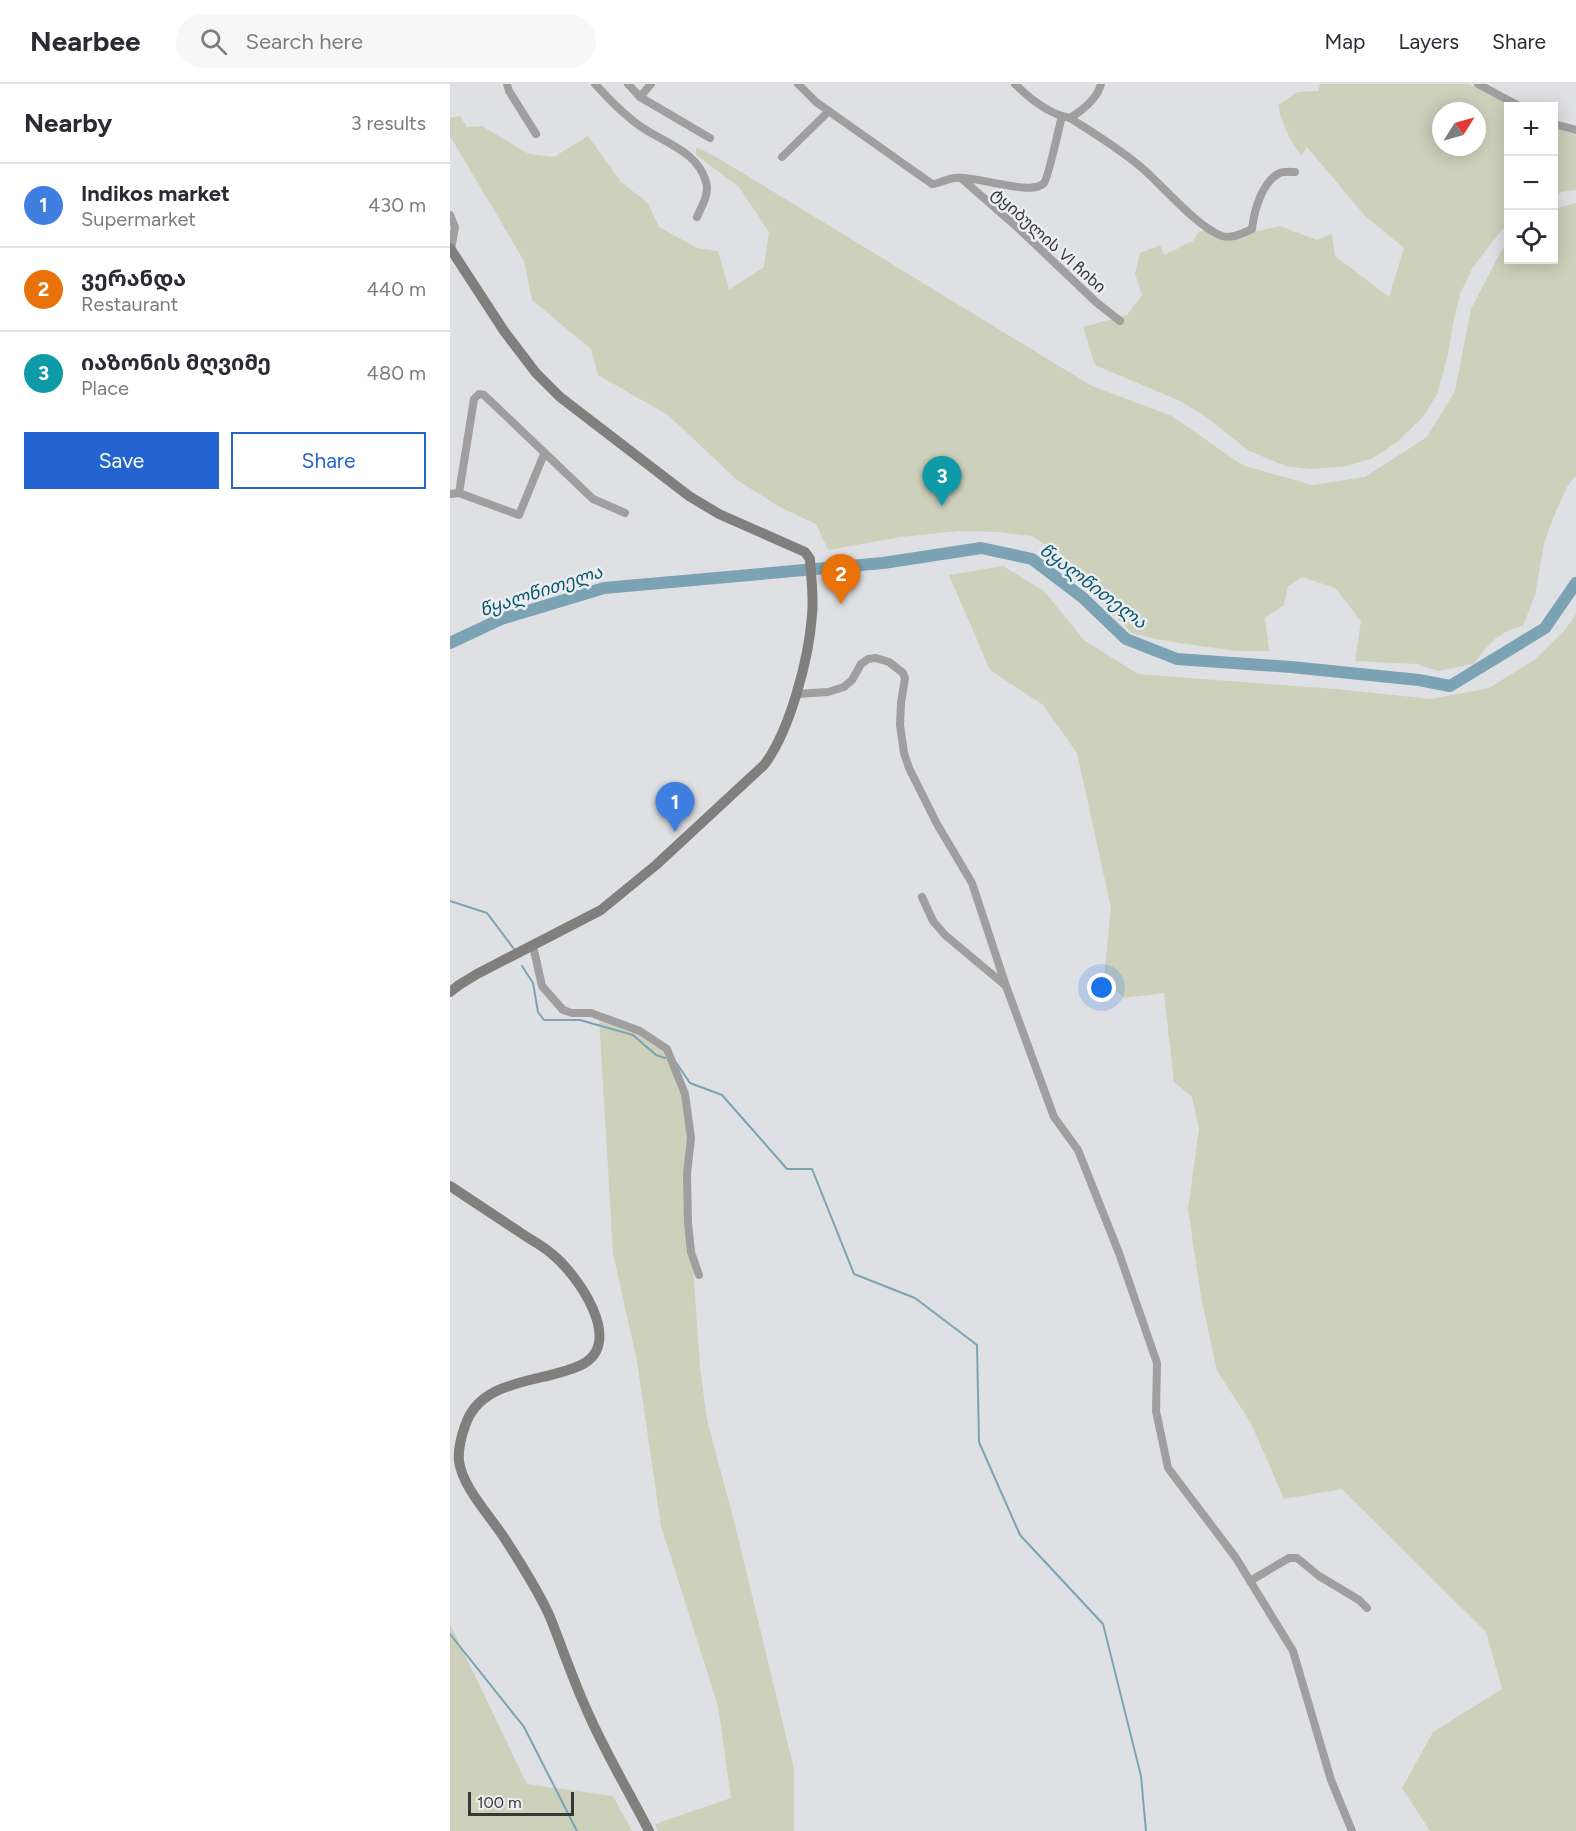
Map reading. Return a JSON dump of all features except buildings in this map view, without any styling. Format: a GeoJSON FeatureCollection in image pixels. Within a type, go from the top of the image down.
{"type":"FeatureCollection","features":[{"type":"Feature","properties":{"kind":"main road"},"geometry":{"type":"LineString","coordinates":[[450,249],[510,339],[536,373],[560,397],[689,495],[719,514],[802,549],[810,559],[812,596],[810,639],[796,694],[775,750],[764,765],[656,865],[601,910],[477,974],[450,992]]}},
{"type":"Feature","properties":{"kind":"main road"},"geometry":{"type":"LineString","coordinates":[[450,1186],[553,1254],[576,1280],[595,1313],[600,1331],[600,1345],[594,1355],[585,1363],[569,1370],[529,1380],[486,1396],[475,1405],[467,1418],[460,1441],[459,1461],[463,1478],[509,1545],[549,1615],[585,1707],[649,1831]]}},
{"type":"Feature","properties":{"kind":"street"},"geometry":{"type":"LineString","coordinates":[[507,84],[536,134]]}},
{"type":"Feature","properties":{"kind":"street"},"geometry":{"type":"LineString","coordinates":[[595,84],[613,104],[641,126],[691,157],[706,182],[707,192],[697,218]]}},
{"type":"Feature","properties":{"kind":"street"},"geometry":{"type":"LineString","coordinates":[[628,84],[640,97],[710,138]]}},
{"type":"Feature","properties":{"kind":"street"},"geometry":{"type":"LineString","coordinates":[[640,97],[651,84]]}},
{"type":"Feature","properties":{"kind":"street"},"geometry":{"type":"LineString","coordinates":[[798,84],[816,102],[932,184],[940,184],[954,178],[1037,187],[1043,185],[1047,179],[1054,142],[1066,117],[1090,102],[1101,84]]}},
{"type":"Feature","properties":{"kind":"street"},"geometry":{"type":"LineString","coordinates":[[1015,84],[1030,99],[1066,117],[1122,152],[1156,180],[1190,214],[1220,235],[1230,237],[1252,229],[1258,201],[1272,180],[1281,173],[1295,172]]}},
{"type":"Feature","properties":{"kind":"street"},"geometry":{"type":"LineString","coordinates":[[1478,84],[1512,102]]}},
{"type":"Feature","properties":{"kind":"street"},"geometry":{"type":"LineString","coordinates":[[782,157],[829,111]]}},
{"type":"Feature","properties":{"kind":"street"},"geometry":{"type":"LineString","coordinates":[[1558,125],[1576,130]]}},
{"type":"Feature","properties":{"kind":"street","name":"ტყიბულის VI ჩიხი"},"geometry":{"type":"LineString","coordinates":[[962,179],[1120,321]]}},
{"type":"Feature","properties":{"kind":"street"},"geometry":{"type":"LineString","coordinates":[[450,215],[455,227],[450,249]]}},
{"type":"Feature","properties":{"kind":"street"},"geometry":{"type":"LineString","coordinates":[[459,493],[474,399],[478,394],[484,395],[593,499],[625,513]]}},
{"type":"Feature","properties":{"kind":"street"},"geometry":{"type":"LineString","coordinates":[[450,494],[459,493],[519,515],[544,454]]}},
{"type":"Feature","properties":{"kind":"street"},"geometry":{"type":"LineString","coordinates":[[796,694],[828,692],[844,687],[852,680],[861,664],[868,659],[876,658],[889,662],[903,673],[905,684],[900,725],[907,760],[937,824],[972,883],[1006,986],[1054,1117],[1078,1150],[1119,1253],[1157,1363],[1156,1411],[1168,1468],[1236,1557],[1293,1651],[1331,1780],[1352,1831]]}},
{"type":"Feature","properties":{"kind":"street"},"geometry":{"type":"LineString","coordinates":[[922,897],[933,921],[945,935],[1006,986]]}},
{"type":"Feature","properties":{"kind":"street"},"geometry":{"type":"LineString","coordinates":[[533,946],[542,986],[563,1010],[572,1013],[591,1013],[640,1031],[667,1049],[685,1094],[691,1138],[687,1174],[688,1223],[691,1251],[699,1275]]}},
{"type":"Feature","properties":{"kind":"street"},"geometry":{"type":"LineString","coordinates":[[1250,1581],[1289,1558],[1297,1558],[1319,1576],[1359,1600],[1367,1608]]}},
{"type":"Feature","properties":{"kind":"green space"},"geometry":{"type":"Polygon","coordinates":[[[1320,84],[1469,84],[1504,102],[1504,227],[1473,267],[1460,294],[1448,355],[1437,394],[1423,417],[1397,442],[1373,458],[1347,466],[1310,469],[1285,466],[1249,451],[1206,417],[1180,401],[1095,365],[1083,327],[1127,315],[1142,295],[1135,274],[1140,253],[1160,245],[1164,255],[1193,241],[1198,233],[1204,230],[1229,240],[1280,226],[1317,240],[1332,234],[1335,256],[1389,297],[1404,248],[1366,217],[1307,147],[1301,156],[1290,138],[1278,105],[1298,92],[1318,91],[1320,84]]]}},
{"type":"Feature","properties":{"kind":"green space"},"geometry":{"type":"Polygon","coordinates":[[[460,116],[467,127],[482,126],[529,154],[554,157],[588,136],[621,182],[648,203],[659,227],[697,248],[718,251],[729,290],[764,267],[769,232],[739,187],[696,155],[696,147],[713,155],[1092,386],[1172,416],[1242,465],[1312,485],[1365,477],[1427,437],[1455,391],[1471,309],[1501,251],[1504,248],[1504,264],[1558,264],[1558,208],[1576,203],[1576,475],[1567,487],[1551,523],[1544,544],[1535,595],[1523,626],[1500,635],[1484,650],[1474,664],[1438,671],[1416,664],[1355,661],[1361,621],[1335,588],[1302,577],[1288,586],[1284,605],[1265,618],[1269,651],[1237,651],[1155,639],[1132,633],[1106,608],[1072,563],[1032,536],[959,531],[901,537],[828,550],[816,524],[778,506],[737,480],[668,415],[598,375],[591,349],[532,300],[524,261],[450,136],[450,118],[460,116]]]}},
{"type":"Feature","properties":{"kind":"green space"},"geometry":{"type":"Polygon","coordinates":[[[1558,128],[1576,135],[1576,190],[1558,194],[1558,128]]]}},
{"type":"Feature","properties":{"kind":"green space"},"geometry":{"type":"Polygon","coordinates":[[[1003,566],[1044,591],[1084,640],[1138,674],[1336,689],[1431,699],[1489,688],[1534,660],[1564,631],[1576,614],[1576,1831],[1430,1831],[1402,1788],[1433,1732],[1502,1689],[1486,1632],[1342,1489],[1284,1499],[1251,1423],[1217,1371],[1201,1297],[1188,1209],[1199,1129],[1192,1097],[1174,1082],[1164,993],[1124,998],[1104,979],[1111,908],[1077,753],[1043,705],[990,670],[949,575],[1003,566]]]}},
{"type":"Feature","properties":{"kind":"green space"},"geometry":{"type":"Polygon","coordinates":[[[599,1017],[639,1032],[662,1048],[670,1058],[686,1091],[688,1195],[700,1367],[707,1420],[794,1769],[794,1831],[658,1831],[655,1824],[731,1798],[718,1706],[661,1526],[637,1361],[613,1253],[599,1017]]]}},
{"type":"Feature","properties":{"kind":"green space"},"geometry":{"type":"Polygon","coordinates":[[[450,1624],[527,1784],[613,1796],[632,1831],[450,1831],[450,1624]]]}},
{"type":"Feature","properties":{"kind":"waterway","name":"წყალწითელა"},"geometry":{"type":"LineString","coordinates":[[450,643],[501,619],[604,588],[883,563],[981,548],[1032,559],[1082,597],[1126,639],[1177,659],[1291,667],[1419,680],[1450,686],[1545,628],[1576,583]]}},
{"type":"Feature","properties":{"kind":"waterway"},"geometry":{"type":"LineString","coordinates":[[450,901],[487,913],[514,949]]}},
{"type":"Feature","properties":{"kind":"waterway"},"geometry":{"type":"LineString","coordinates":[[522,966],[533,983],[538,1012],[544,1020],[580,1020],[633,1035],[656,1055],[665,1058]]}},
{"type":"Feature","properties":{"kind":"waterway"},"geometry":{"type":"LineString","coordinates":[[675,1061],[690,1083],[722,1095],[787,1169],[812,1169],[854,1274],[915,1298],[977,1345],[979,1442],[1020,1535],[1103,1624],[1141,1776],[1146,1831]]}},
{"type":"Feature","properties":{"kind":"waterway"},"geometry":{"type":"LineString","coordinates":[[450,1634],[524,1727],[577,1831]]}},
{"type":"Feature","properties":{"kind":"place","name":"იაზონის მღვიმე"},"geometry":{"type":"Point","coordinates":[942,506]}},
{"type":"Feature","properties":{"kind":"place","name":"ვერანდა"},"geometry":{"type":"Point","coordinates":[841,604]}},
{"type":"Feature","properties":{"kind":"place","name":"Indikos market"},"geometry":{"type":"Point","coordinates":[675,832]}}]}
